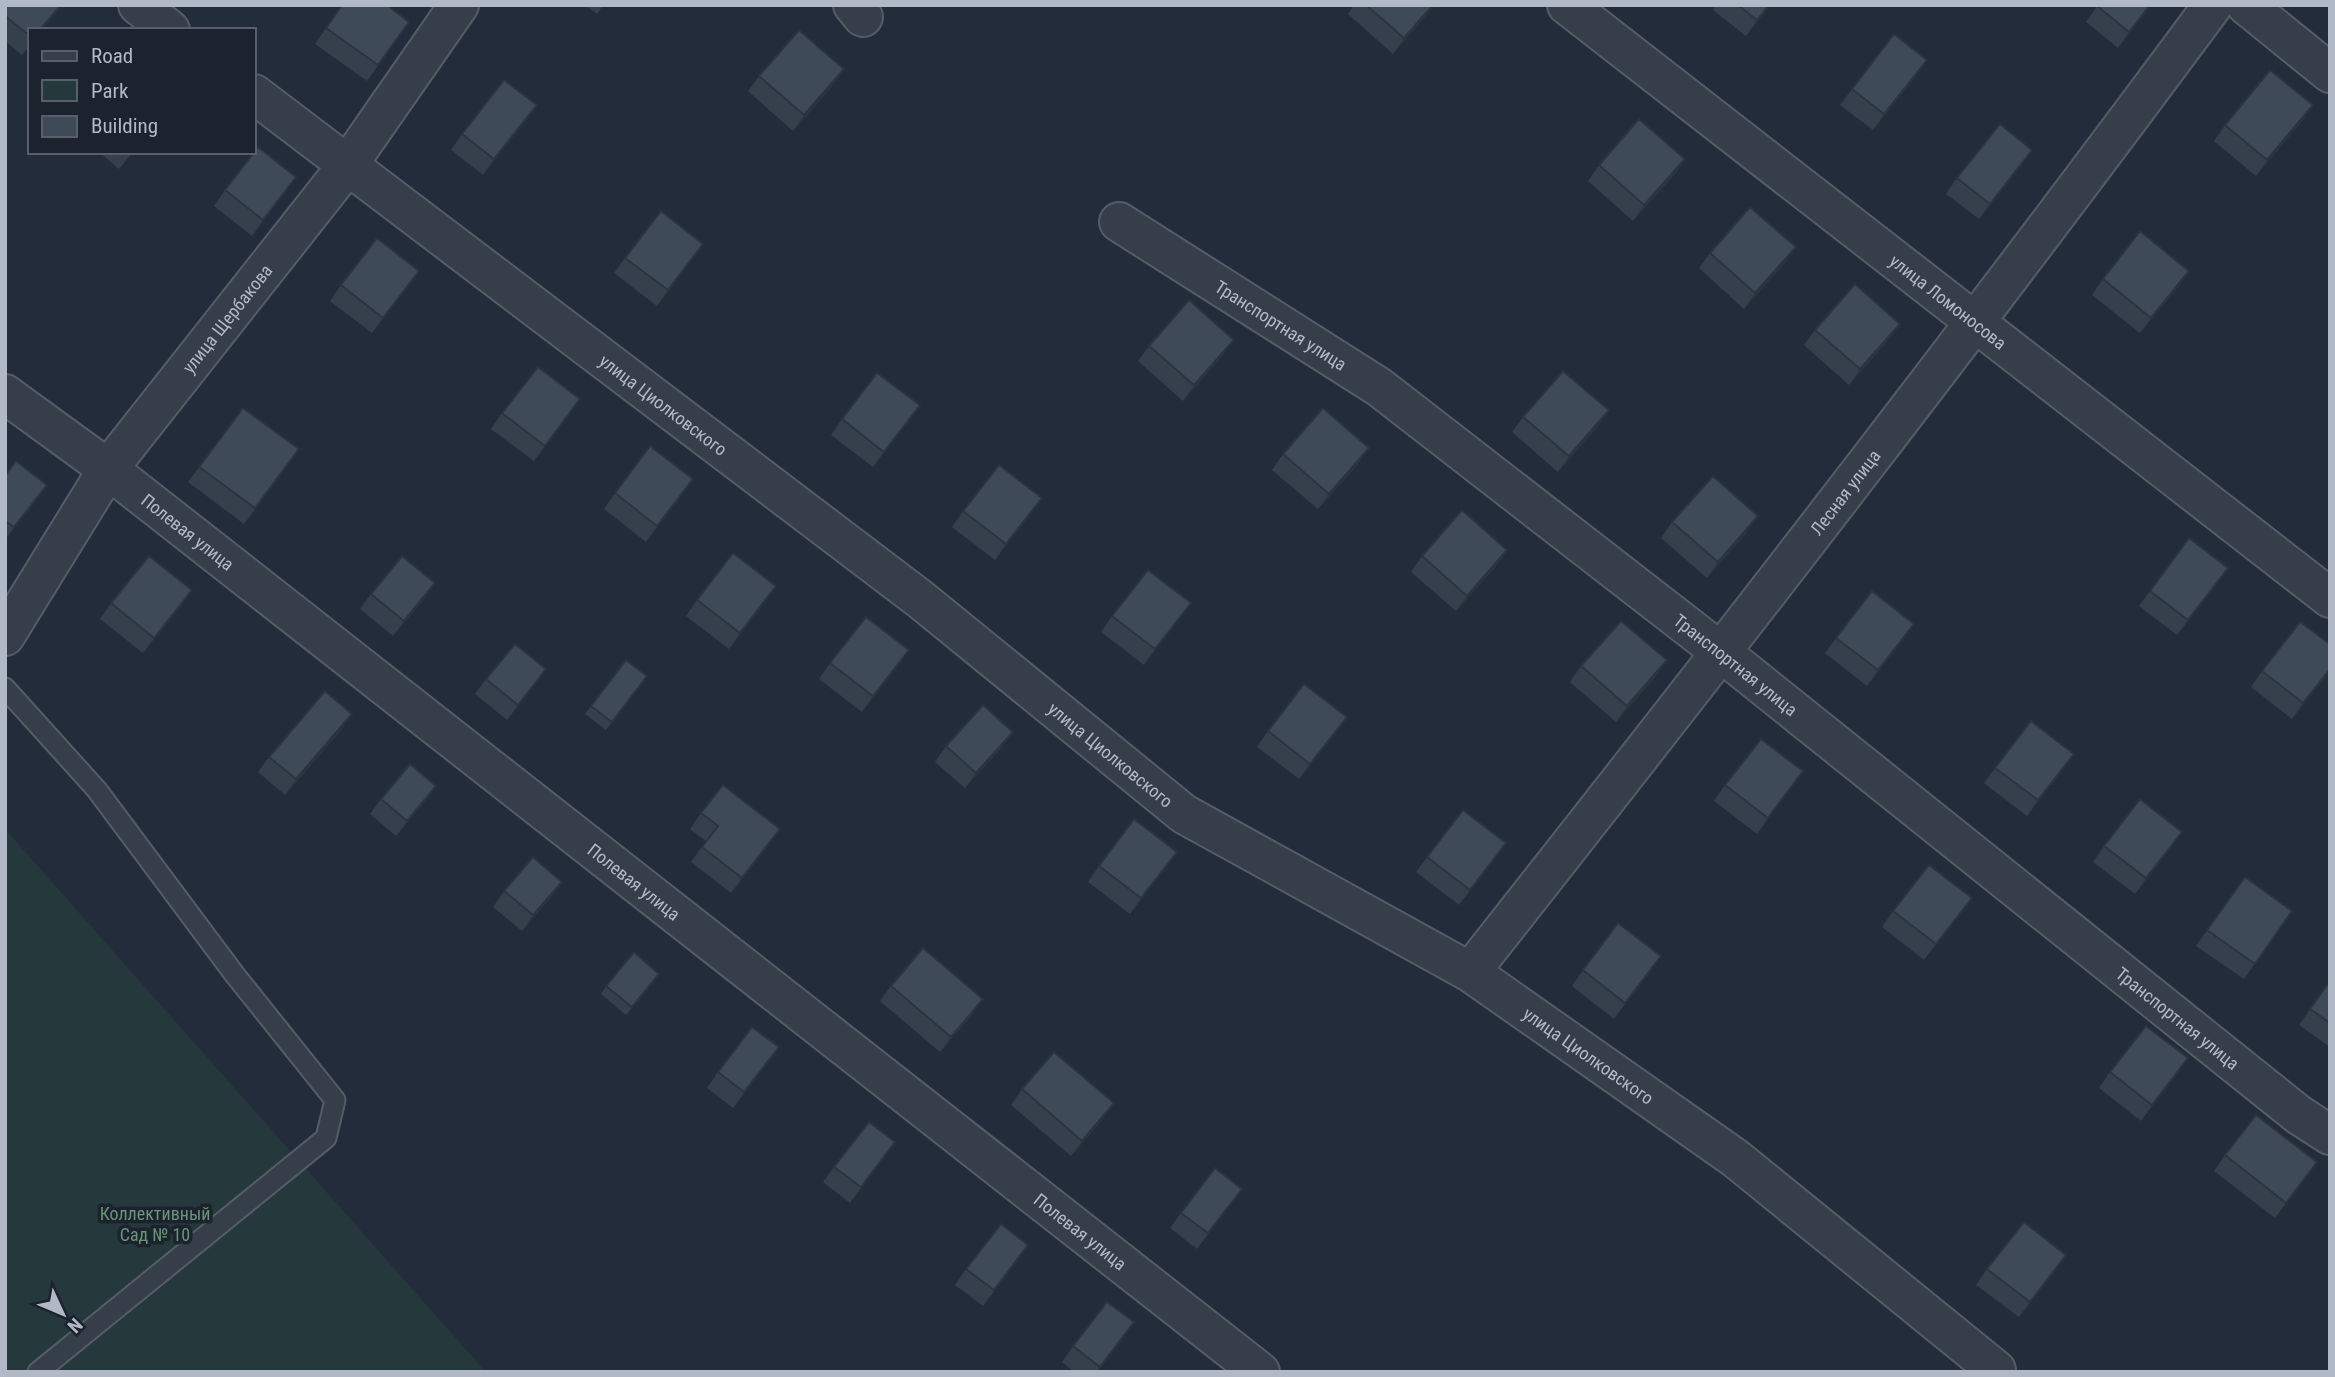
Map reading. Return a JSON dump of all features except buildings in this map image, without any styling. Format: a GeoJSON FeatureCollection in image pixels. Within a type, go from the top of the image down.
{"type":"FeatureCollection","features":[{"type":"Feature","properties":{"kind":"street"},"geometry":{"type":"LineString","coordinates":[[138,5],[167,28]]}},
{"type":"Feature","properties":{"kind":"street","name":"улица Щербакова"},"geometry":{"type":"LineString","coordinates":[[5,636],[108,469],[347,166],[459,5]]}},
{"type":"Feature","properties":{"kind":"street","name":"улица Ломоносова"},"geometry":{"type":"LineString","coordinates":[[1567,5],[2330,598]]}},
{"type":"Feature","properties":{"kind":"street","name":"Лесная улица"},"geometry":{"type":"LineString","coordinates":[[1469,972],[1722,653],[1977,324],[2213,5]]}},
{"type":"Feature","properties":{"kind":"street"},"geometry":{"type":"LineString","coordinates":[[2246,5],[2330,72]]}},
{"type":"Feature","properties":{"kind":"street","name":"улица Циолковского"},"geometry":{"type":"LineString","coordinates":[[256,96],[920,599],[1184,814],[1469,972],[1735,1158],[1996,1370]]}},
{"type":"Feature","properties":{"kind":"street","name":"Транспортная улица"},"geometry":{"type":"LineString","coordinates":[[1119,222],[1380,387],[1722,653],[2277,1098],[2330,1135]]}},
{"type":"Feature","properties":{"kind":"street","name":"Полевая улица"},"geometry":{"type":"LineString","coordinates":[[5,394],[108,469],[1260,1372]]}},
{"type":"Feature","properties":{"kind":"lane"},"geometry":{"type":"LineString","coordinates":[[5,688],[97,790],[235,975],[335,1100],[326,1138],[38,1372]]}},
{"type":"Feature","properties":{"kind":"green space","name":"Коллективный Сад № 10"},"geometry":{"type":"Polygon","coordinates":[[[5,829],[486,1372],[5,1372],[5,829]]]}}]}
